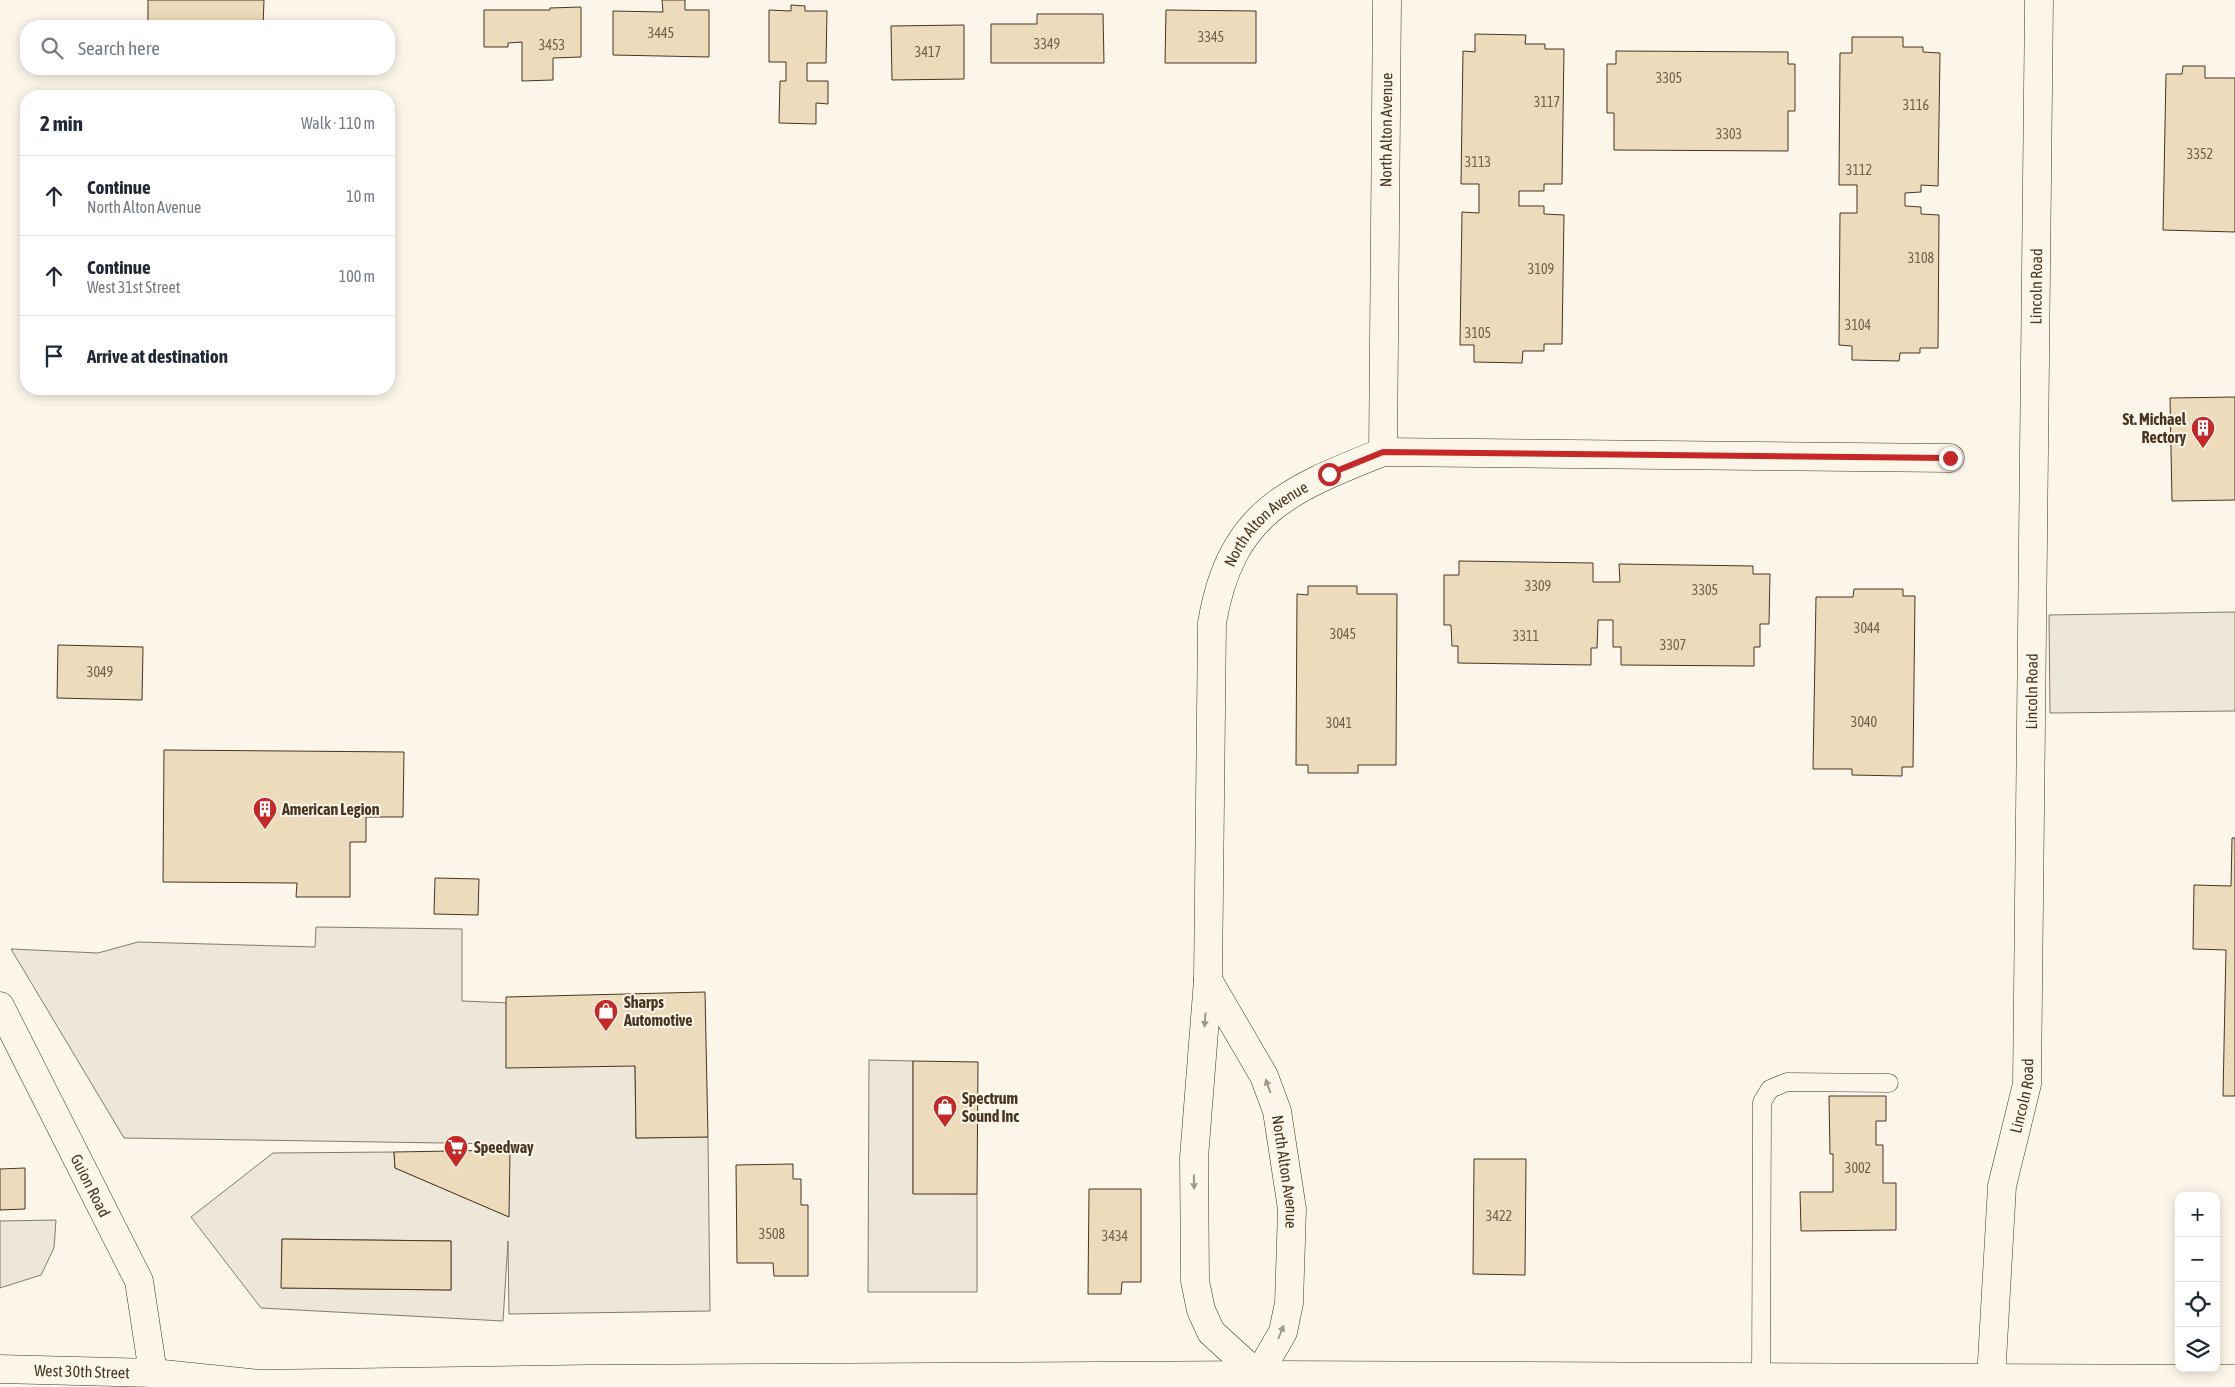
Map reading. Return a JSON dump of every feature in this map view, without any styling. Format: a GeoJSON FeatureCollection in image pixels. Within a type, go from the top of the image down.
{"type":"FeatureCollection","features":[{"type":"Feature","properties":{"kind":"street","name":"North Alton Avenue"},"geometry":{"type":"LineString","coordinates":[[1208,980],[1264,1076],[1277,1111],[1292,1209],[1289,1304],[1283,1332],[1258,1381],[1211,1332],[1201,1310],[1196,1280],[1194,1158],[1208,980],[1212,623],[1218,591],[1230,560],[1247,532],[1271,508],[1298,489],[1383,452],[1387,0]]}},
{"type":"Feature","properties":{"kind":"street","name":"Lincoln Road"},"geometry":{"type":"LineString","coordinates":[[1991,1383],[2002,1186],[2027,1084],[2039,0]]}},
{"type":"Feature","properties":{"kind":"street"},"geometry":{"type":"LineString","coordinates":[[1383,452],[1950,458]]}},
{"type":"Feature","properties":{"kind":"street","name":"Guion Road"},"geometry":{"type":"LineString","coordinates":[[0,1006],[139,1281],[153,1373]]}},
{"type":"Feature","properties":{"kind":"street","name":"West 30th Street"},"geometry":{"type":"LineString","coordinates":[[0,1369],[153,1373],[259,1384],[578,1379],[1258,1381],[1761,1378],[1991,1383],[2235,1379]]}},
{"type":"Feature","properties":{"kind":"lane"},"geometry":{"type":"LineString","coordinates":[[1761,1378],[1762,1102],[1770,1089],[1787,1082],[1889,1083]]}},
{"type":"Feature","properties":{"kind":"shaded area"},"geometry":{"type":"Polygon","coordinates":[[[2235,612],[2235,711],[2050,713],[2049,615],[2235,612]]]}},
{"type":"Feature","properties":{"kind":"shaded area"},"geometry":{"type":"Polygon","coordinates":[[[316,927],[462,929],[462,1001],[510,1003],[635,1066],[636,1138],[708,1137],[710,1311],[509,1314],[508,1241],[503,1321],[261,1308],[191,1217],[273,1153],[394,1152],[395,1168],[507,1216],[507,1144],[124,1138],[11,949],[98,953],[138,942],[315,947],[316,927]],[[282,1239],[282,1288],[451,1290],[451,1241],[282,1239]]]}},
{"type":"Feature","properties":{"kind":"shaded area"},"geometry":{"type":"Polygon","coordinates":[[[869,1060],[913,1061],[913,1193],[977,1194],[977,1292],[868,1292],[869,1060]]]}},
{"type":"Feature","properties":{"kind":"shaded area"},"geometry":{"type":"Polygon","coordinates":[[[56,1220],[54,1248],[41,1275],[0,1288],[0,1221],[56,1220]]]}},
{"type":"Feature","properties":{"kind":"building"},"geometry":{"type":"Polygon","coordinates":[[[148,0],[264,0],[263,20],[148,20],[148,0]]]}},
{"type":"Feature","properties":{"kind":"building"},"geometry":{"type":"Polygon","coordinates":[[[662,0],[685,0],[685,10],[709,10],[709,57],[613,55],[613,11],[663,12],[662,0]]]}},
{"type":"Feature","properties":{"kind":"building"},"geometry":{"type":"Polygon","coordinates":[[[791,5],[805,6],[805,11],[827,11],[826,63],[807,63],[807,81],[828,81],[828,104],[816,103],[816,124],[779,123],[780,81],[786,81],[786,62],[769,62],[769,10],[791,11],[791,5]]]}},
{"type":"Feature","properties":{"kind":"building"},"geometry":{"type":"Polygon","coordinates":[[[581,7],[581,57],[553,58],[553,80],[522,81],[522,42],[508,43],[508,47],[484,47],[484,10],[550,10],[550,8],[581,7]]]}},
{"type":"Feature","properties":{"kind":"building"},"geometry":{"type":"Polygon","coordinates":[[[1166,10],[1256,11],[1256,63],[1165,63],[1166,10]]]}},
{"type":"Feature","properties":{"kind":"building"},"geometry":{"type":"Polygon","coordinates":[[[1037,14],[1103,14],[1104,63],[991,63],[991,24],[1037,24],[1037,14]]]}},
{"type":"Feature","properties":{"kind":"building"},"geometry":{"type":"Polygon","coordinates":[[[964,25],[964,79],[892,80],[891,26],[964,25]]]}},
{"type":"Feature","properties":{"kind":"building"},"geometry":{"type":"Polygon","coordinates":[[[1475,34],[1526,35],[1525,44],[1545,44],[1545,49],[1564,49],[1562,184],[1544,184],[1544,191],[1519,191],[1519,206],[1544,206],[1544,214],[1564,215],[1562,344],[1544,344],[1544,351],[1523,351],[1522,363],[1474,362],[1474,345],[1460,345],[1462,212],[1479,213],[1479,184],[1461,184],[1463,51],[1475,52],[1475,34]]]}},
{"type":"Feature","properties":{"kind":"building"},"geometry":{"type":"Polygon","coordinates":[[[1852,37],[1903,37],[1903,47],[1923,47],[1923,52],[1940,53],[1938,186],[1921,185],[1921,192],[1905,193],[1905,206],[1921,207],[1921,214],[1939,215],[1938,348],[1920,348],[1920,353],[1900,353],[1899,361],[1852,360],[1852,346],[1839,345],[1840,213],[1857,213],[1857,185],[1839,185],[1840,53],[1852,53],[1852,37]]]}},
{"type":"Feature","properties":{"kind":"building"},"geometry":{"type":"Polygon","coordinates":[[[1616,51],[1788,52],[1788,64],[1795,64],[1795,111],[1788,111],[1788,151],[1614,150],[1614,113],[1607,113],[1607,64],[1616,64],[1616,51]]]}},
{"type":"Feature","properties":{"kind":"building"},"geometry":{"type":"Polygon","coordinates":[[[2183,66],[2205,66],[2205,78],[2235,78],[2235,232],[2163,230],[2166,74],[2182,74],[2183,66]]]}},
{"type":"Feature","properties":{"kind":"building","name":"St. Michael Rectory"},"geometry":{"type":"Polygon","coordinates":[[[2235,397],[2235,500],[2172,501],[2170,398],[2235,397]]]}},
{"type":"Feature","properties":{"kind":"building"},"geometry":{"type":"Polygon","coordinates":[[[1459,561],[1593,563],[1593,582],[1620,582],[1619,564],[1753,566],[1753,574],[1770,574],[1769,624],[1760,624],[1760,647],[1754,647],[1754,666],[1621,665],[1621,647],[1613,647],[1613,620],[1598,620],[1597,648],[1591,648],[1591,665],[1458,663],[1458,646],[1452,646],[1451,625],[1444,625],[1444,575],[1459,575],[1459,561]]]}},
{"type":"Feature","properties":{"kind":"building"},"geometry":{"type":"Polygon","coordinates":[[[1308,586],[1357,586],[1357,594],[1397,594],[1396,765],[1358,765],[1358,773],[1308,773],[1308,765],[1296,765],[1297,594],[1308,595],[1308,586]]]}},
{"type":"Feature","properties":{"kind":"building"},"geometry":{"type":"Polygon","coordinates":[[[1854,589],[1903,589],[1903,596],[1915,596],[1913,767],[1902,767],[1902,776],[1852,775],[1852,769],[1813,769],[1816,597],[1853,597],[1854,589]]]}},
{"type":"Feature","properties":{"kind":"building"},"geometry":{"type":"Polygon","coordinates":[[[58,645],[143,647],[142,700],[57,698],[58,645]]]}},
{"type":"Feature","properties":{"kind":"building","name":"American Legion"},"geometry":{"type":"Polygon","coordinates":[[[164,750],[404,752],[403,817],[366,817],[366,842],[350,842],[350,897],[296,897],[297,883],[163,882],[164,750]]]}},
{"type":"Feature","properties":{"kind":"building"},"geometry":{"type":"Polygon","coordinates":[[[2232,838],[2235,838],[2235,1096],[2223,1096],[2226,950],[2193,949],[2194,885],[2231,886],[2232,838]]]}},
{"type":"Feature","properties":{"kind":"building"},"geometry":{"type":"Polygon","coordinates":[[[435,878],[479,879],[478,915],[434,914],[435,878]]]}},
{"type":"Feature","properties":{"kind":"building","name":"Sharps Automotive"},"geometry":{"type":"Polygon","coordinates":[[[705,992],[708,1137],[636,1138],[635,1066],[506,1068],[506,997],[705,992]]]}},
{"type":"Feature","properties":{"kind":"building","name":"Spectrum Sound Inc"},"geometry":{"type":"Polygon","coordinates":[[[913,1061],[978,1062],[977,1194],[913,1194],[913,1061]]]}},
{"type":"Feature","properties":{"kind":"building"},"geometry":{"type":"Polygon","coordinates":[[[1829,1096],[1886,1096],[1886,1121],[1876,1121],[1876,1145],[1883,1145],[1883,1183],[1896,1183],[1896,1230],[1801,1231],[1800,1192],[1833,1192],[1833,1154],[1830,1154],[1829,1096]]]}},
{"type":"Feature","properties":{"kind":"building"},"geometry":{"type":"Polygon","coordinates":[[[510,1150],[509,1217],[395,1168],[394,1152],[510,1150]]]}},
{"type":"Feature","properties":{"kind":"building"},"geometry":{"type":"Polygon","coordinates":[[[1474,1159],[1526,1159],[1525,1275],[1473,1274],[1474,1159]]]}},
{"type":"Feature","properties":{"kind":"building"},"geometry":{"type":"Polygon","coordinates":[[[793,1164],[793,1179],[801,1179],[801,1205],[808,1205],[808,1276],[774,1276],[773,1263],[737,1263],[736,1165],[793,1164]]]}},
{"type":"Feature","properties":{"kind":"building"},"geometry":{"type":"Polygon","coordinates":[[[25,1168],[25,1209],[0,1210],[0,1169],[25,1168]]]}},
{"type":"Feature","properties":{"kind":"building"},"geometry":{"type":"Polygon","coordinates":[[[1089,1189],[1141,1189],[1141,1282],[1122,1282],[1121,1294],[1088,1294],[1089,1189]]]}},
{"type":"Feature","properties":{"kind":"building"},"geometry":{"type":"Polygon","coordinates":[[[282,1239],[451,1241],[451,1290],[281,1288],[282,1239]]]}},
{"type":"Feature","properties":{"kind":"place","name":"St. Michael Rectory"},"geometry":{"type":"Point","coordinates":[2203,449]}},
{"type":"Feature","properties":{"kind":"place","name":"American Legion"},"geometry":{"type":"Point","coordinates":[265,830]}},
{"type":"Feature","properties":{"kind":"place","name":"Sharps Automotive"},"geometry":{"type":"Point","coordinates":[606,1032]}},
{"type":"Feature","properties":{"kind":"place","name":"Spectrum Sound Inc"},"geometry":{"type":"Point","coordinates":[945,1128]}},
{"type":"Feature","properties":{"kind":"place","name":"Speedway"},"geometry":{"type":"Point","coordinates":[456,1168]}},
{"type":"Feature","properties":{"kind":"route"},"geometry":{"type":"LineString","coordinates":[[1329,474],[1383,452],[1950,458]]}}]}
